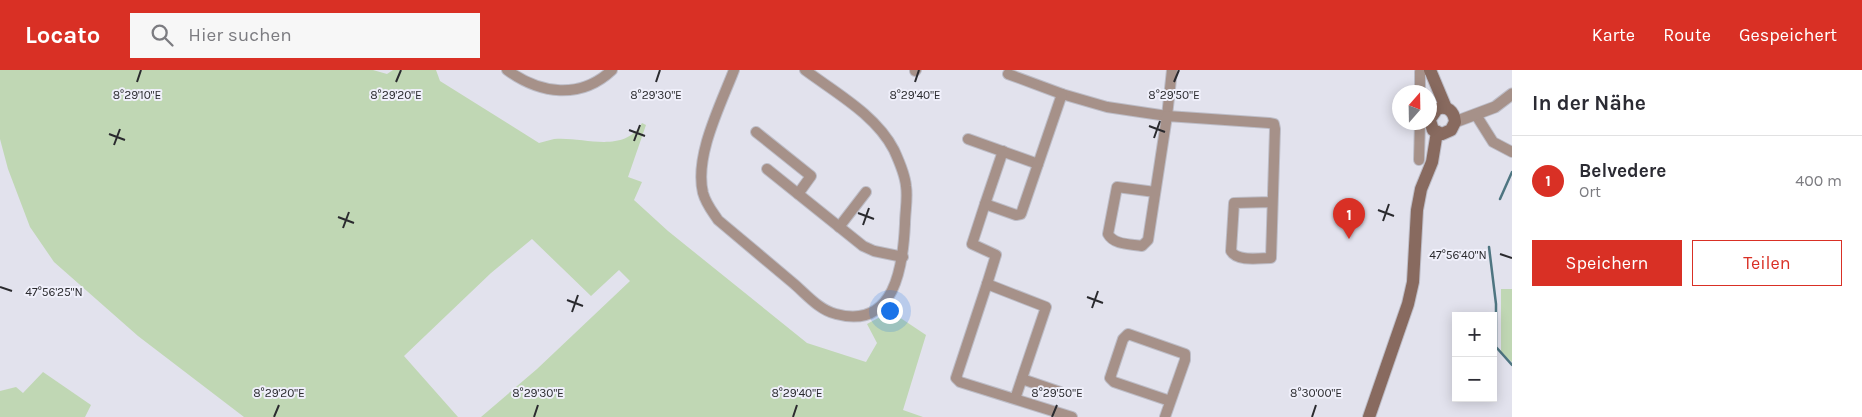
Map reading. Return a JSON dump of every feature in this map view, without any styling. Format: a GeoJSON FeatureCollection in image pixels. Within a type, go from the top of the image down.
{"type":"FeatureCollection","features":[{"type":"Feature","properties":{"kind":"main road"},"geometry":{"type":"LineString","coordinates":[[1369,417],[1408,304],[1413,282],[1417,210],[1421,189],[1432,162],[1442,119],[1432,76]]}},
{"type":"Feature","properties":{"kind":"street"},"geometry":{"type":"LineString","coordinates":[[507,70],[535,87],[554,90],[589,85],[612,70]]}},
{"type":"Feature","properties":{"kind":"street"},"geometry":{"type":"LineString","coordinates":[[734,70],[709,136],[701,174],[703,192],[708,206],[718,220],[824,309],[850,317],[875,311],[884,304],[892,291],[903,257],[906,186],[893,149],[880,128],[805,70]]}},
{"type":"Feature","properties":{"kind":"street"},"geometry":{"type":"LineString","coordinates":[[1155,192],[1117,188],[1108,234],[1111,239],[1142,246],[1146,244],[1155,192],[1167,116],[1172,70]]}},
{"type":"Feature","properties":{"kind":"street"},"geometry":{"type":"LineString","coordinates":[[1420,85],[1420,72],[1424,70]]}},
{"type":"Feature","properties":{"kind":"street"},"geometry":{"type":"LineString","coordinates":[[1008,74],[1062,94],[1106,107],[1167,116],[1274,124],[1271,258],[1238,258],[1233,255],[1231,251],[1234,203],[1272,202]]}},
{"type":"Feature","properties":{"kind":"street"},"geometry":{"type":"LineString","coordinates":[[985,204],[1016,215],[1021,214],[1062,94]]}},
{"type":"Feature","properties":{"kind":"street"},"geometry":{"type":"LineString","coordinates":[[1442,119],[1476,115],[1495,107],[1512,94]]}},
{"type":"Feature","properties":{"kind":"street"},"geometry":{"type":"LineString","coordinates":[[1476,115],[1493,142],[1512,152]]}},
{"type":"Feature","properties":{"kind":"street"},"geometry":{"type":"LineString","coordinates":[[1419,160],[1420,130]]}},
{"type":"Feature","properties":{"kind":"street"},"geometry":{"type":"LineString","coordinates":[[756,132],[811,176],[798,194]]}},
{"type":"Feature","properties":{"kind":"street"},"geometry":{"type":"LineString","coordinates":[[968,139],[1038,164]]}},
{"type":"Feature","properties":{"kind":"street"},"geometry":{"type":"LineString","coordinates":[[1003,151],[972,244],[994,253],[996,259],[956,378],[960,382],[1072,417]]}},
{"type":"Feature","properties":{"kind":"street"},"geometry":{"type":"LineString","coordinates":[[767,169],[839,227],[874,251],[903,257]]}},
{"type":"Feature","properties":{"kind":"street"},"geometry":{"type":"LineString","coordinates":[[839,227],[866,192]]}},
{"type":"Feature","properties":{"kind":"street"},"geometry":{"type":"LineString","coordinates":[[987,284],[1046,307],[1015,399]]}},
{"type":"Feature","properties":{"kind":"street"},"geometry":{"type":"LineString","coordinates":[[1164,417],[1170,401],[1185,354],[1128,334],[1123,339],[1110,378],[1114,382],[1170,401]]}},
{"type":"Feature","properties":{"kind":"street"},"geometry":{"type":"LineString","coordinates":[[1022,379],[1060,392]]}},
{"type":"Feature","properties":{"kind":"green space"},"geometry":{"type":"Polygon","coordinates":[[[0,70],[373,70],[387,74],[393,70],[436,70],[440,81],[539,143],[554,139],[602,142],[624,139],[634,133],[642,123],[646,125],[628,177],[642,182],[634,200],[668,231],[807,343],[866,362],[877,343],[867,324],[880,317],[887,309],[926,335],[903,410],[923,417],[481,417],[537,369],[630,281],[619,270],[591,296],[532,239],[491,273],[404,356],[458,417],[244,417],[138,336],[54,262],[30,227],[8,169],[0,139],[0,70]]]}},
{"type":"Feature","properties":{"kind":"green space"},"geometry":{"type":"Polygon","coordinates":[[[1501,289],[1512,289],[1512,362],[1501,353],[1501,289]]]}},
{"type":"Feature","properties":{"kind":"green space"},"geometry":{"type":"Polygon","coordinates":[[[43,372],[91,405],[85,417],[0,417],[0,391],[16,387],[23,393],[43,372]]]}},
{"type":"Feature","properties":{"kind":"waterway"},"geometry":{"type":"LineString","coordinates":[[1500,199],[1512,172]]}},
{"type":"Feature","properties":{"kind":"waterway"},"geometry":{"type":"LineString","coordinates":[[1489,247],[1496,304],[1496,347],[1512,365]]}},
{"type":"Feature","properties":{"kind":"place","name":"Belvedere"},"geometry":{"type":"Point","coordinates":[1349,239]}}]}
